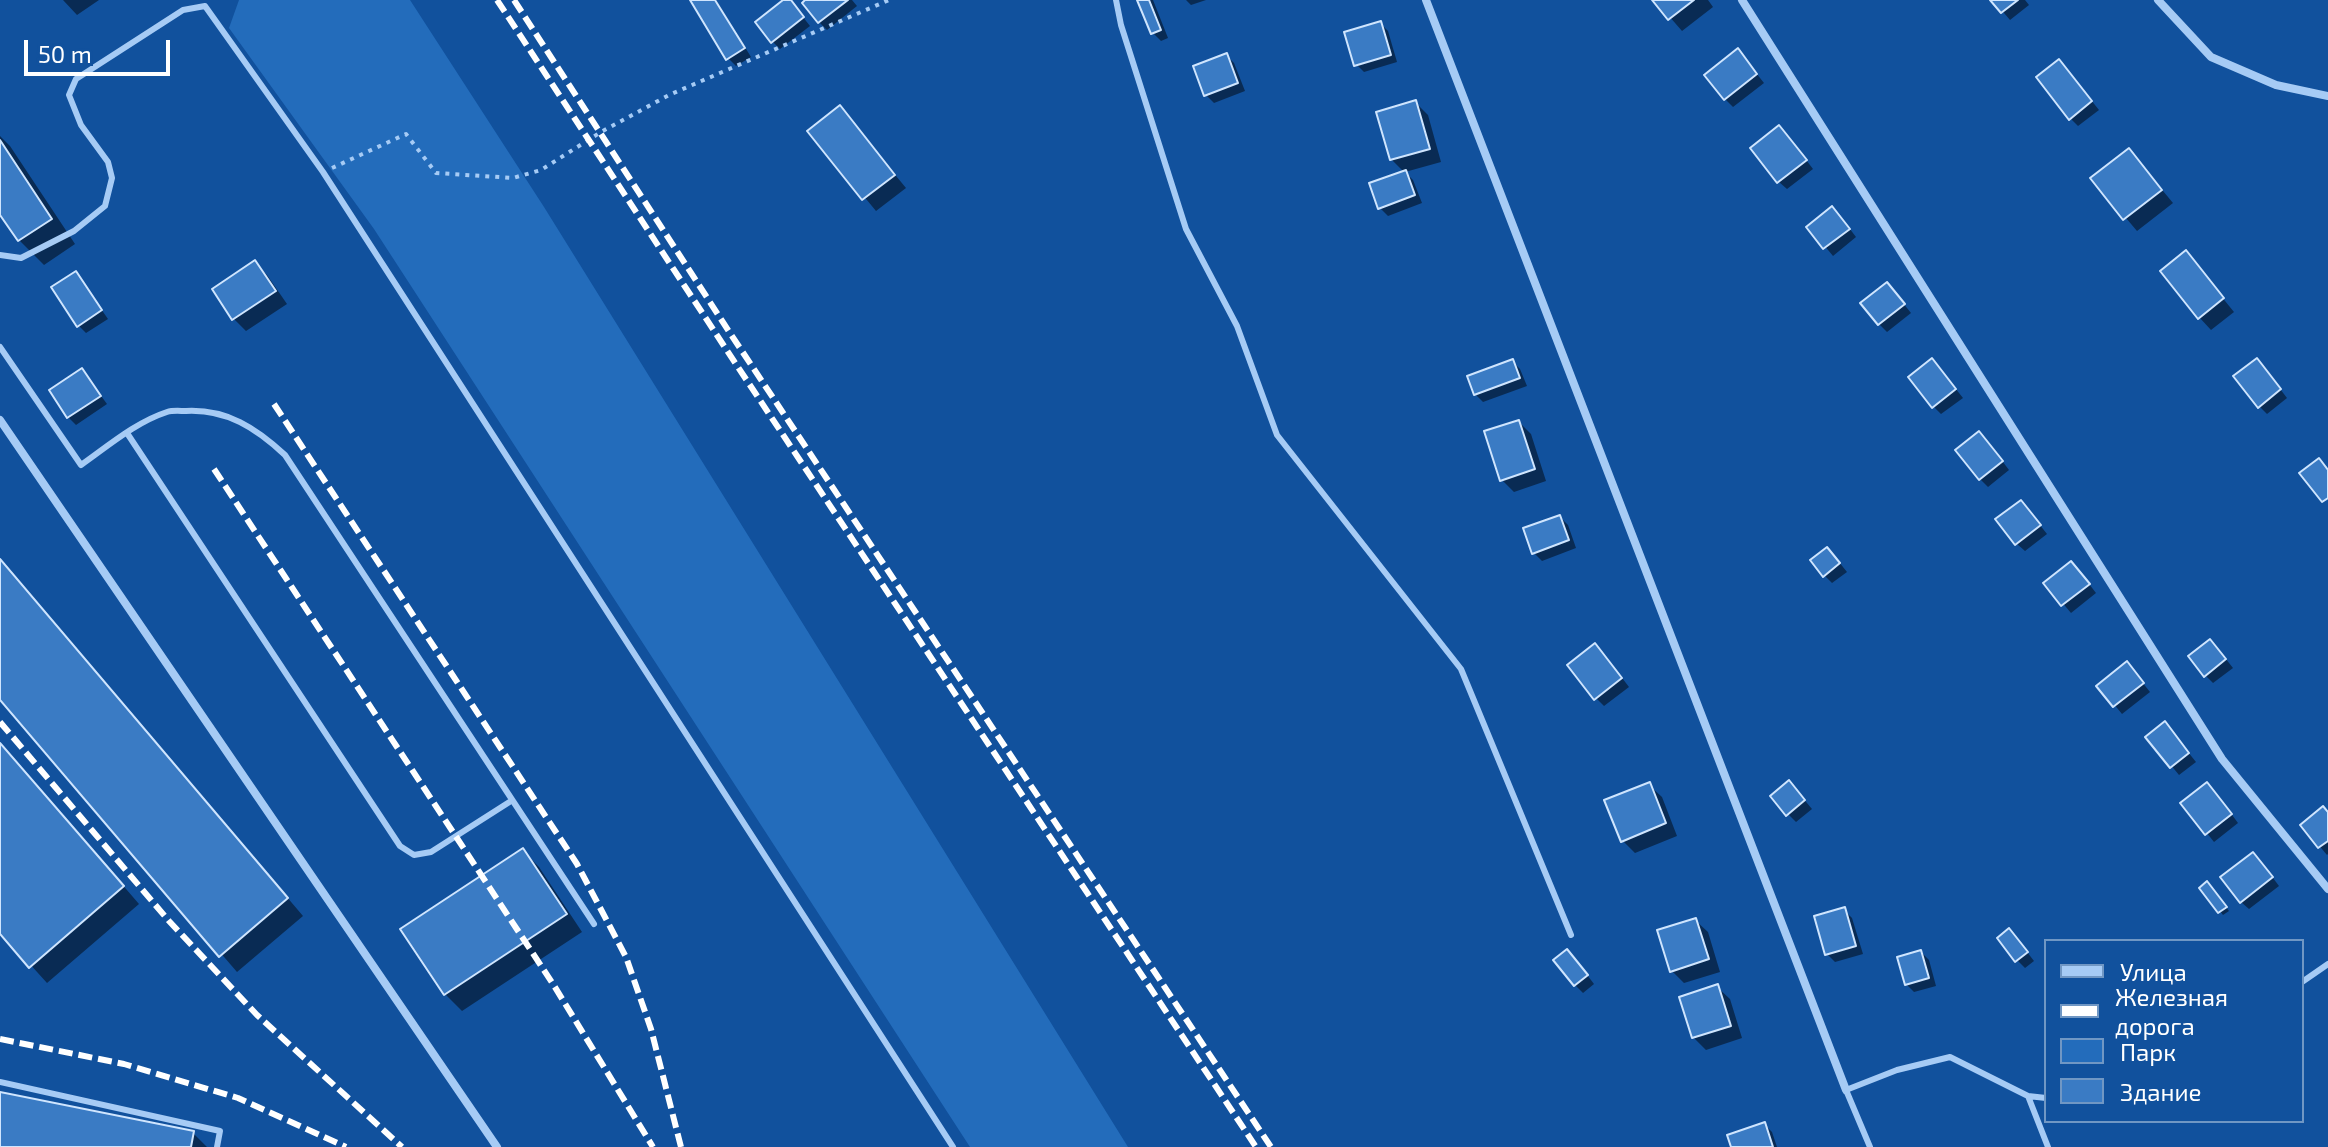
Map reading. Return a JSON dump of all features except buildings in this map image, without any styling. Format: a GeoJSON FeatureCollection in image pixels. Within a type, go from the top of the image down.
{"type":"FeatureCollection","features":[{"type":"Feature","properties":{"kind":"street"},"geometry":{"type":"LineString","coordinates":[[1426,0],[1846,1090]]}},
{"type":"Feature","properties":{"kind":"street"},"geometry":{"type":"LineString","coordinates":[[1742,0],[2222,759],[2328,889]]}},
{"type":"Feature","properties":{"kind":"street"},"geometry":{"type":"LineString","coordinates":[[2158,0],[2211,57],[2276,85],[2328,96]]}},
{"type":"Feature","properties":{"kind":"street"},"geometry":{"type":"LineString","coordinates":[[0,420],[497,1147]]}},
{"type":"Feature","properties":{"kind":"lane"},"geometry":{"type":"LineString","coordinates":[[1116,0],[1121,25],[1186,229],[1237,326],[1277,435],[1461,669],[1571,935]]}},
{"type":"Feature","properties":{"kind":"lane"},"geometry":{"type":"LineString","coordinates":[[0,255],[21,258],[74,231],[105,206],[112,178],[108,162],[81,125],[69,95],[76,79],[183,10],[205,6],[323,172],[953,1147]]}},
{"type":"Feature","properties":{"kind":"lane"},"geometry":{"type":"LineString","coordinates":[[0,347],[81,465],[127,433],[168,411],[202,410],[239,420],[262,433],[285,455],[594,924]]}},
{"type":"Feature","properties":{"kind":"lane"},"geometry":{"type":"LineString","coordinates":[[127,433],[400,846],[414,855],[431,852],[511,801]]}},
{"type":"Feature","properties":{"kind":"lane"},"geometry":{"type":"LineString","coordinates":[[2304,981],[2328,964]]}},
{"type":"Feature","properties":{"kind":"lane"},"geometry":{"type":"LineString","coordinates":[[1870,1147],[1846,1090],[1897,1070],[1950,1057],[2028,1096],[2044,1098]]}},
{"type":"Feature","properties":{"kind":"lane"},"geometry":{"type":"LineString","coordinates":[[0,1082],[220,1131],[217,1147]]}},
{"type":"Feature","properties":{"kind":"lane"},"geometry":{"type":"LineString","coordinates":[[2028,1096],[2048,1147]]}},
{"type":"Feature","properties":{"kind":"path"},"geometry":{"type":"LineString","coordinates":[[323,172],[406,134],[436,173],[513,178],[541,170],[601,132],[669,95],[889,0]]}},
{"type":"Feature","properties":{"kind":"green space"},"geometry":{"type":"Polygon","coordinates":[[[239,0],[410,0],[544,207],[1128,1147],[970,1147],[374,229],[229,28],[239,0]]]}},
{"type":"Feature","properties":{"kind":"railway"},"geometry":{"type":"LineString","coordinates":[[497,0],[1256,1147]]}},
{"type":"Feature","properties":{"kind":"railway"},"geometry":{"type":"LineString","coordinates":[[514,0],[730,333],[1271,1147]]}},
{"type":"Feature","properties":{"kind":"railway"},"geometry":{"type":"LineString","coordinates":[[274,404],[577,864],[626,957],[651,1029],[681,1147]]}},
{"type":"Feature","properties":{"kind":"railway"},"geometry":{"type":"LineString","coordinates":[[214,469],[553,984],[653,1147]]}},
{"type":"Feature","properties":{"kind":"railway"},"geometry":{"type":"LineString","coordinates":[[0,722],[169,921],[257,1015],[402,1147]]}},
{"type":"Feature","properties":{"kind":"railway"},"geometry":{"type":"LineString","coordinates":[[0,1039],[124,1064],[238,1098],[346,1147]]}}]}
